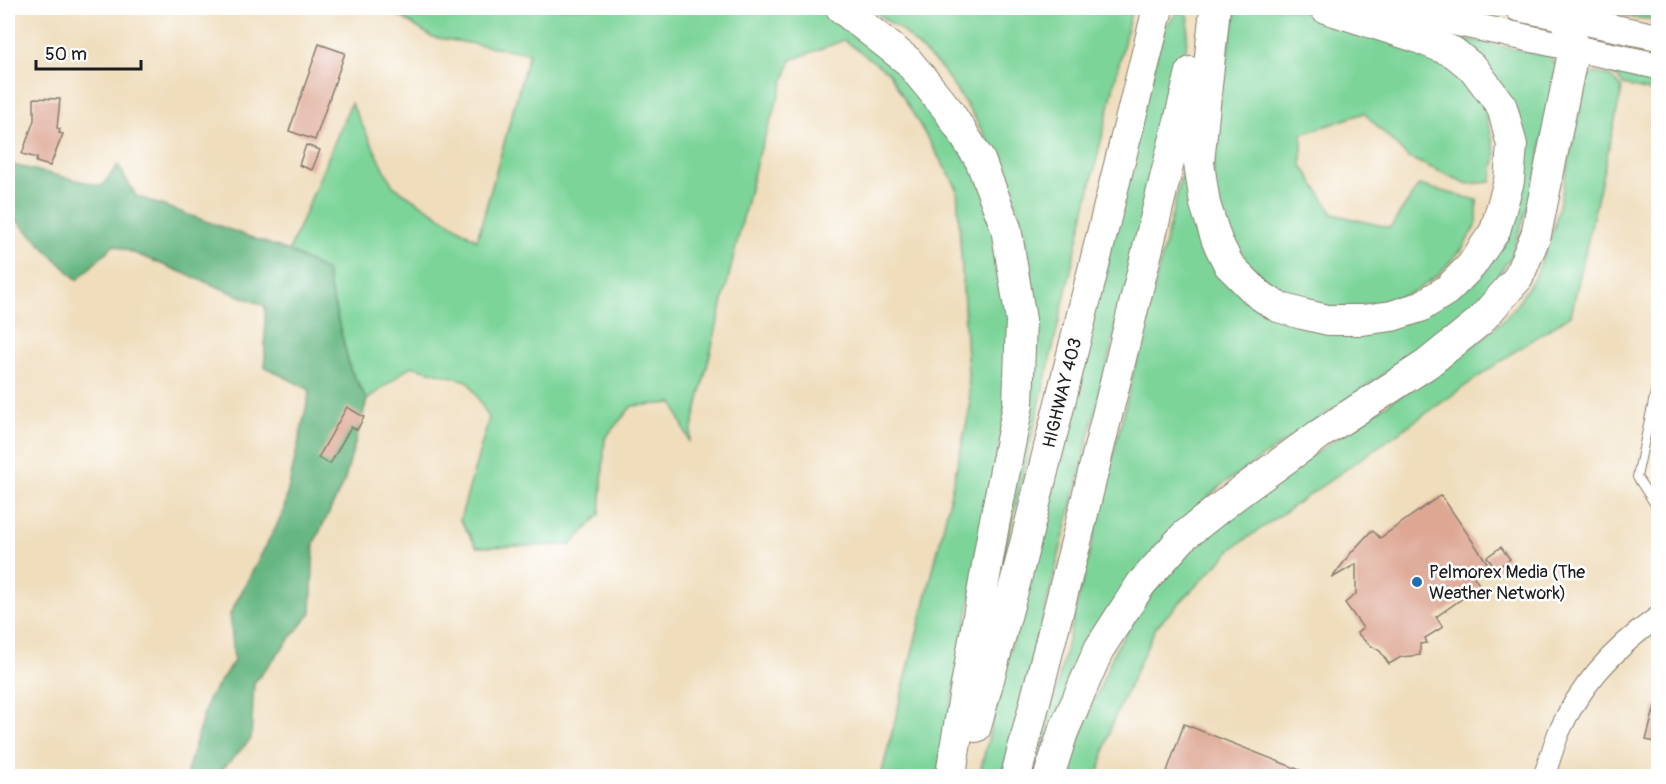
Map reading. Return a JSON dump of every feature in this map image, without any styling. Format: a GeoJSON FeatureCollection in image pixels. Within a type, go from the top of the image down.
{"type":"FeatureCollection","features":[{"type":"Feature","properties":{"kind":"highway"},"geometry":{"type":"LineString","coordinates":[[841,8],[908,61],[948,110],[980,160],[1006,228],[1021,320],[1018,405],[994,525],[951,777]]}},
{"type":"Feature","properties":{"kind":"highway","name":"HIGHWAY 403"},"geometry":{"type":"LineString","coordinates":[[963,777],[1017,576],[1158,8]]}},
{"type":"Feature","properties":{"kind":"highway"},"geometry":{"type":"LineString","coordinates":[[1016,777],[1178,132],[1206,8]]}},
{"type":"Feature","properties":{"kind":"highway"},"geometry":{"type":"LineString","coordinates":[[1215,8],[1199,163],[1205,204],[1217,241],[1229,265],[1257,294],[1278,306],[1302,314],[1328,320],[1362,320],[1392,316],[1420,307],[1447,290],[1471,266],[1495,231],[1509,181],[1512,145],[1502,107],[1474,69],[1452,52],[1416,37],[1324,8]]}},
{"type":"Feature","properties":{"kind":"highway"},"geometry":{"type":"LineString","coordinates":[[1049,777],[1063,732],[1099,649],[1141,584],[1184,536],[1320,434],[1427,364],[1479,322],[1518,278],[1536,235],[1574,48],[1565,18]]}},
{"type":"Feature","properties":{"kind":"main road"},"geometry":{"type":"LineString","coordinates":[[1388,8],[1659,66]]}},
{"type":"Feature","properties":{"kind":"main road"},"geometry":{"type":"LineString","coordinates":[[1518,8],[1659,37]]}},
{"type":"Feature","properties":{"kind":"street"},"geometry":{"type":"LineString","coordinates":[[1544,777],[1559,732],[1588,683],[1616,651],[1659,617]]}},
{"type":"Feature","properties":{"kind":"lane"},"geometry":{"type":"LineString","coordinates":[[1659,378],[1637,477],[1659,509]]}},
{"type":"Feature","properties":{"kind":"green space"},"geometry":{"type":"Polygon","coordinates":[[[391,8],[836,8],[866,28],[990,189],[1013,326],[1002,433],[938,776],[881,776],[940,542],[970,408],[957,188],[889,73],[844,40],[791,60],[757,160],[689,441],[673,403],[632,406],[605,438],[600,514],[571,545],[477,547],[460,520],[489,418],[468,381],[411,366],[367,400],[350,369],[326,271],[289,251],[351,103],[393,186],[477,240],[529,53],[432,37],[390,10],[391,8]]]}},
{"type":"Feature","properties":{"kind":"green space"},"geometry":{"type":"Polygon","coordinates":[[[869,8],[1132,8],[993,604],[1031,371],[1031,280],[1021,223],[1006,175],[972,113],[941,68],[902,31],[869,8]]]}},
{"type":"Feature","properties":{"kind":"green space"},"geometry":{"type":"Polygon","coordinates":[[[1236,8],[1288,8],[1401,39],[1463,69],[1483,104],[1496,154],[1491,182],[1468,184],[1409,158],[1364,113],[1302,134],[1302,165],[1333,214],[1390,228],[1419,185],[1477,200],[1477,223],[1462,249],[1439,274],[1417,290],[1393,300],[1363,307],[1333,308],[1302,302],[1272,286],[1243,259],[1224,227],[1213,187],[1215,125],[1236,8]]]}},
{"type":"Feature","properties":{"kind":"green space"},"geometry":{"type":"Polygon","coordinates":[[[1587,8],[1658,8],[1658,19],[1635,18],[1587,8]]]}},
{"type":"Feature","properties":{"kind":"green space"},"geometry":{"type":"Polygon","coordinates":[[[1180,10],[1189,17],[1185,58],[1003,776],[979,776],[1164,27],[1180,10]]]}},
{"type":"Feature","properties":{"kind":"green space"},"geometry":{"type":"Polygon","coordinates":[[[1433,32],[1553,57],[1552,63],[1557,64],[1534,186],[1511,257],[1478,303],[1438,337],[1223,484],[1170,531],[1035,776],[1196,116],[1203,232],[1289,319],[1451,296],[1522,153],[1433,32]]]}},
{"type":"Feature","properties":{"kind":"green space"},"geometry":{"type":"Polygon","coordinates":[[[1605,70],[1658,80],[1658,93],[1623,85],[1618,78],[1605,70]]]}},
{"type":"Feature","properties":{"kind":"green space"},"geometry":{"type":"Polygon","coordinates":[[[1594,73],[1610,77],[1622,89],[1571,315],[1527,343],[1233,548],[1156,627],[1111,726],[1098,776],[1064,776],[1115,650],[1156,586],[1200,537],[1249,498],[1466,351],[1495,328],[1516,306],[1536,275],[1554,228],[1584,92],[1580,90],[1585,80],[1594,73]]]}},
{"type":"Feature","properties":{"kind":"green space"},"geometry":{"type":"Polygon","coordinates":[[[8,164],[102,186],[118,165],[136,196],[289,251],[326,271],[350,369],[367,400],[344,482],[314,543],[311,613],[254,683],[251,739],[216,776],[186,776],[208,699],[234,661],[230,614],[283,513],[310,390],[265,367],[265,306],[114,245],[77,280],[17,221],[8,220],[8,164]]]}},
{"type":"Feature","properties":{"kind":"building"},"geometry":{"type":"Polygon","coordinates":[[[319,44],[345,53],[315,140],[289,131],[319,44]]]}},
{"type":"Feature","properties":{"kind":"building"},"geometry":{"type":"Polygon","coordinates":[[[34,98],[60,99],[57,128],[60,129],[59,133],[63,134],[50,166],[36,162],[37,158],[22,154],[34,120],[34,98]]]}},
{"type":"Feature","properties":{"kind":"building"},"geometry":{"type":"Polygon","coordinates":[[[306,145],[320,150],[312,170],[299,165],[306,145]]]}},
{"type":"Feature","properties":{"kind":"building"},"geometry":{"type":"Polygon","coordinates":[[[347,407],[364,417],[357,430],[351,427],[330,464],[318,458],[347,407]]]}},
{"type":"Feature","properties":{"kind":"building","name":"Pelmorex Media (The Weather Network)"},"geometry":{"type":"Polygon","coordinates":[[[1441,495],[1488,564],[1473,575],[1480,586],[1436,617],[1443,627],[1425,638],[1427,643],[1420,644],[1420,655],[1401,657],[1389,664],[1380,651],[1368,644],[1357,633],[1363,628],[1345,603],[1356,594],[1356,564],[1332,578],[1372,530],[1380,538],[1441,495]]]}},
{"type":"Feature","properties":{"kind":"building"},"geometry":{"type":"Polygon","coordinates":[[[1501,547],[1510,559],[1496,569],[1487,557],[1501,547]]]}},
{"type":"Feature","properties":{"kind":"building"},"geometry":{"type":"Polygon","coordinates":[[[1655,706],[1659,707],[1659,743],[1646,740],[1655,706]]]}},
{"type":"Feature","properties":{"kind":"building"},"geometry":{"type":"Polygon","coordinates":[[[1184,724],[1315,776],[1315,777],[1165,777],[1184,724]]]}},
{"type":"Feature","properties":{"kind":"place","name":"Pelmorex Media (The Weather Network)"},"geometry":{"type":"Point","coordinates":[1417,582]}}]}
